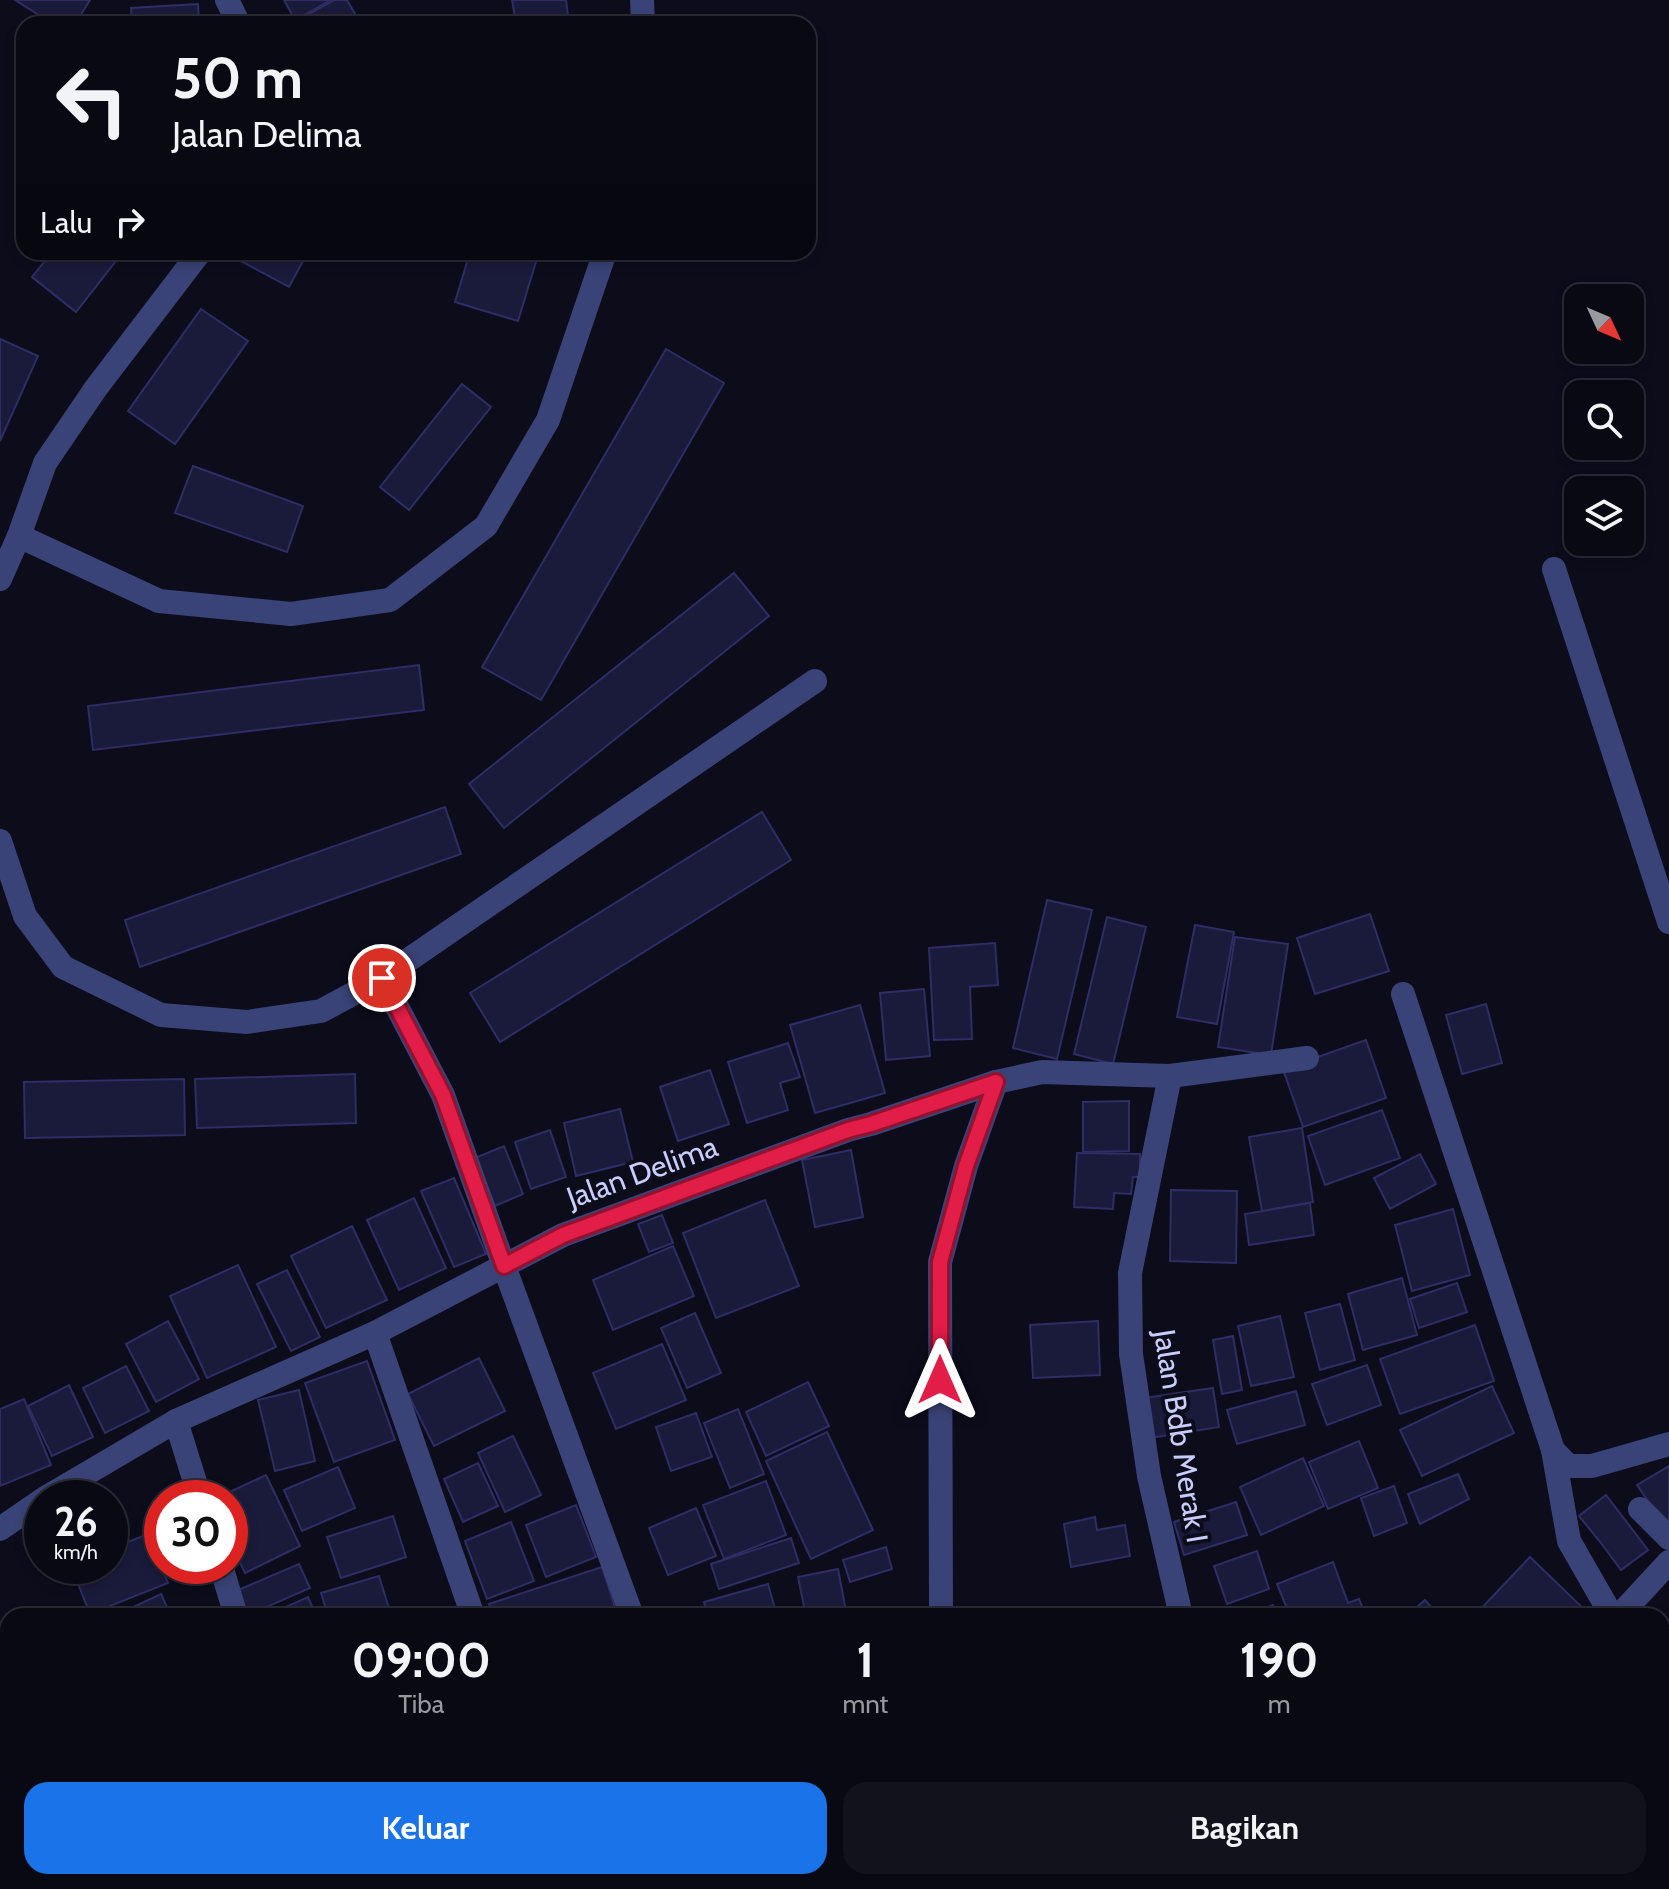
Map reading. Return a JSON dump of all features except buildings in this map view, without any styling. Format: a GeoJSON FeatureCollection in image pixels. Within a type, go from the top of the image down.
{"type":"FeatureCollection","features":[{"type":"Feature","properties":{"kind":"street"},"geometry":{"type":"LineString","coordinates":[[0,579],[45,463],[96,388],[194,260]]}},
{"type":"Feature","properties":{"kind":"street"},"geometry":{"type":"LineString","coordinates":[[19,536],[159,601],[291,614],[390,600],[486,526],[548,420],[602,260]]}},
{"type":"Feature","properties":{"kind":"street"},"geometry":{"type":"LineString","coordinates":[[1554,569],[1669,922]]}},
{"type":"Feature","properties":{"kind":"street"},"geometry":{"type":"LineString","coordinates":[[0,841],[25,916],[63,967],[161,1015],[247,1022],[321,1011],[382,978],[815,681]]}},
{"type":"Feature","properties":{"kind":"street"},"geometry":{"type":"LineString","coordinates":[[382,978],[443,1095],[629,1608]]}},
{"type":"Feature","properties":{"kind":"street"},"geometry":{"type":"LineString","coordinates":[[1403,994],[1553,1450],[1569,1541],[1607,1608]]}},
{"type":"Feature","properties":{"kind":"street","name":"Jalan Delima"},"geometry":{"type":"LineString","coordinates":[[75,1480],[176,1421],[375,1333],[563,1235],[848,1130],[996,1082],[1042,1072],[1170,1076],[1307,1058]]}},
{"type":"Feature","properties":{"kind":"street","name":"Jalan Bdb Merak I"},"geometry":{"type":"LineString","coordinates":[[1170,1076],[1130,1273],[1131,1354],[1149,1476],[1179,1608]]}},
{"type":"Feature","properties":{"kind":"street"},"geometry":{"type":"LineString","coordinates":[[941,1608],[940,1262],[966,1166],[996,1082]]}},
{"type":"Feature","properties":{"kind":"street"},"geometry":{"type":"LineString","coordinates":[[375,1333],[470,1608]]}},
{"type":"Feature","properties":{"kind":"street"},"geometry":{"type":"LineString","coordinates":[[176,1421],[194,1480]]}},
{"type":"Feature","properties":{"kind":"street"},"geometry":{"type":"LineString","coordinates":[[1553,1450],[1568,1466],[1592,1466],[1669,1444]]}},
{"type":"Feature","properties":{"kind":"street"},"geometry":{"type":"LineString","coordinates":[[1640,1509],[1669,1538]]}},
{"type":"Feature","properties":{"kind":"street","name":"Jalan Delima"},"geometry":{"type":"LineString","coordinates":[[0,1529],[24,1512]]}},
{"type":"Feature","properties":{"kind":"street"},"geometry":{"type":"LineString","coordinates":[[1626,1608],[1669,1562]]}},
{"type":"Feature","properties":{"kind":"street"},"geometry":{"type":"LineString","coordinates":[[226,1584],[234,1608]]}},
{"type":"Feature","properties":{"kind":"route"},"geometry":{"type":"LineString","coordinates":[[382,978],[443,1095],[504,1266],[563,1235],[848,1130],[996,1082],[966,1166],[940,1262],[940,1380]]}}]}
